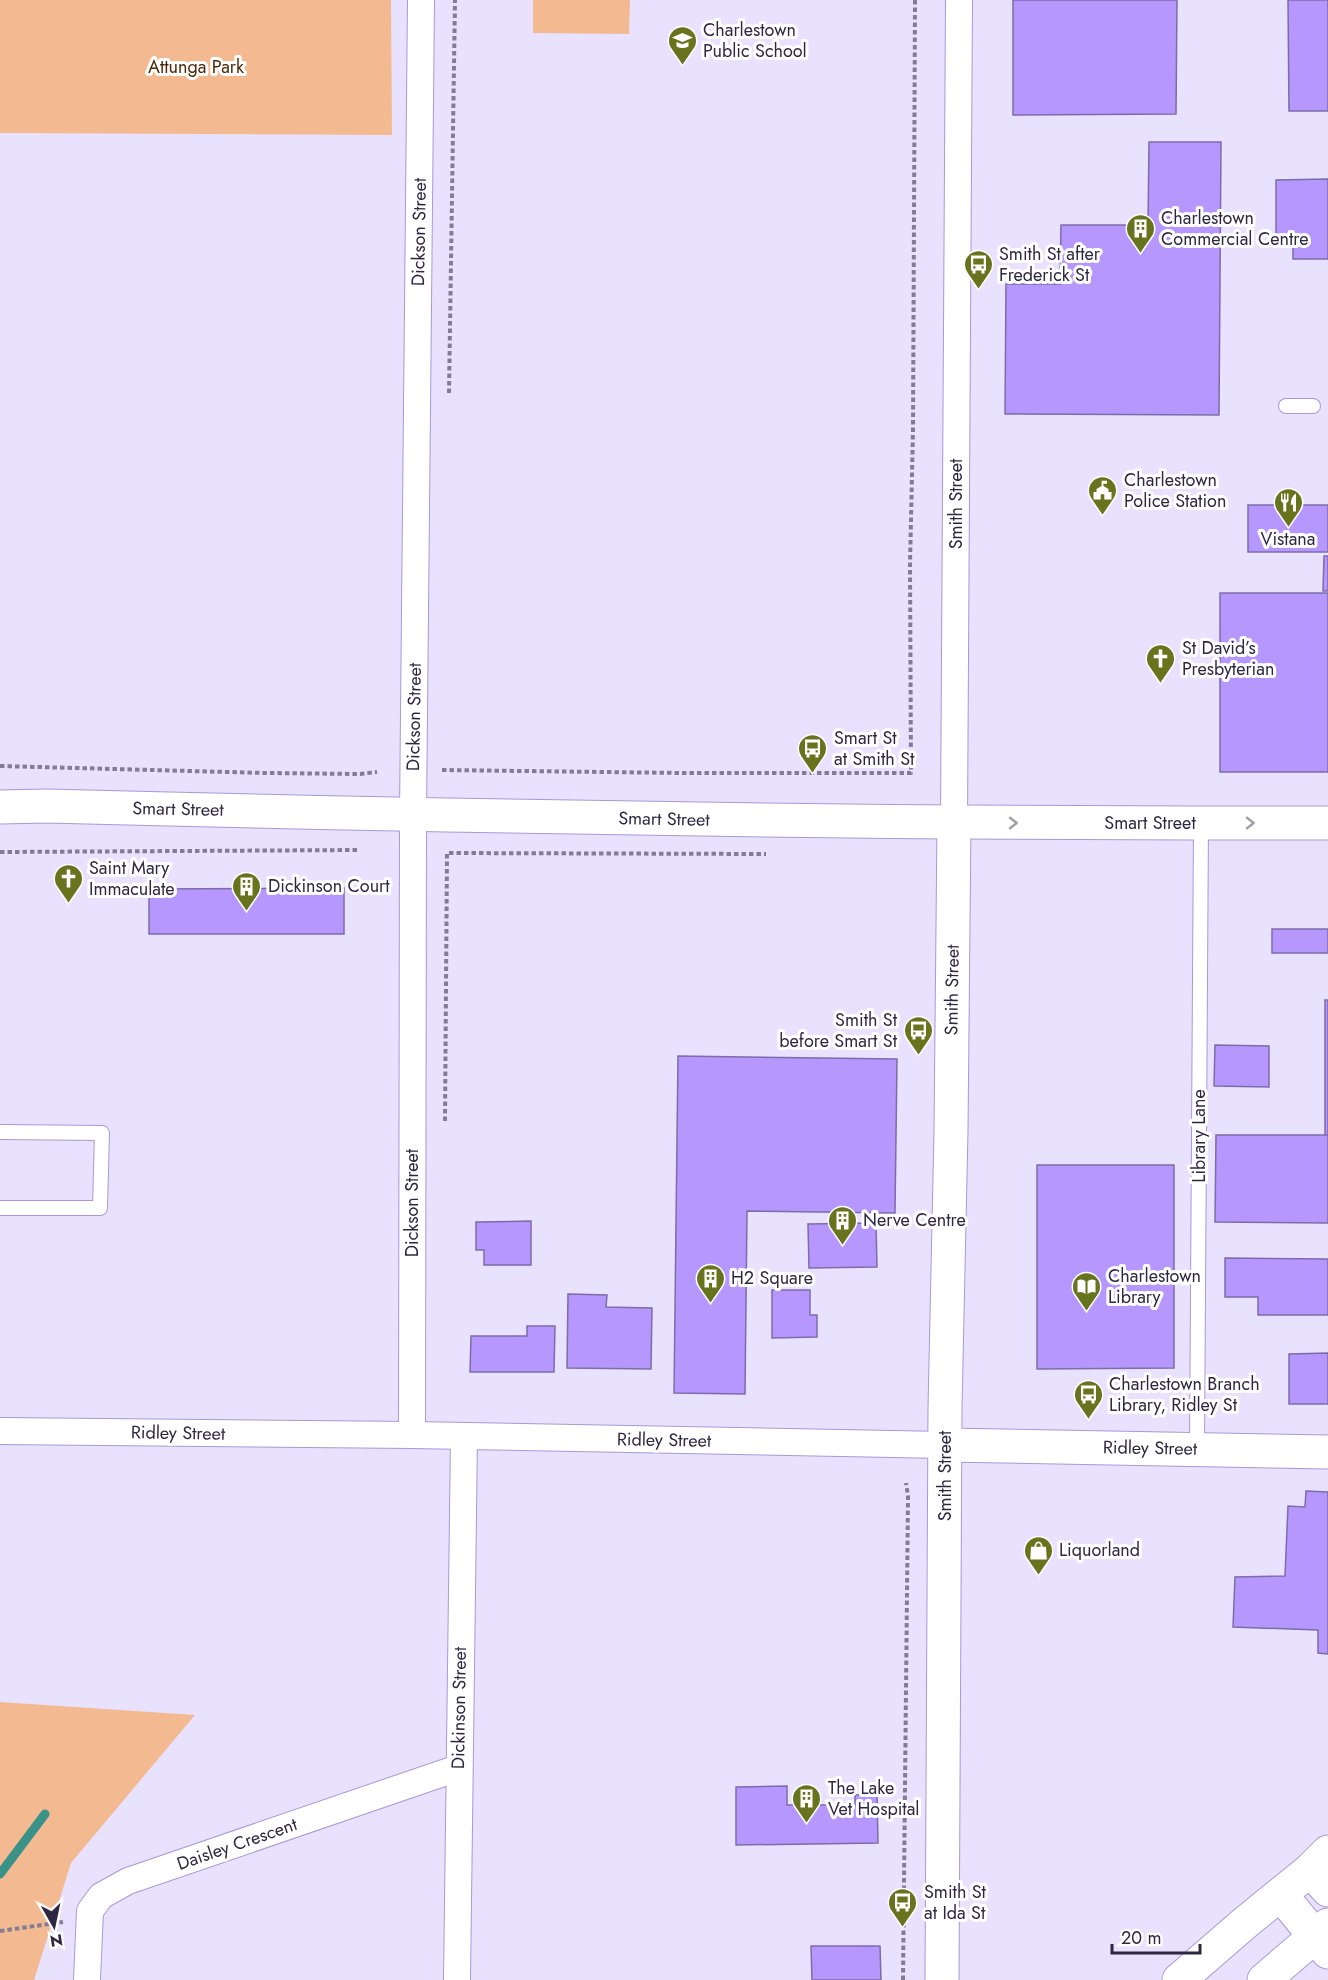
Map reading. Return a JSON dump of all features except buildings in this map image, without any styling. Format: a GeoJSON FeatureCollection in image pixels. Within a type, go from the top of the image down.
{"type":"FeatureCollection","features":[{"type":"Feature","properties":{"kind":"main road","name":"Smart Street"},"geometry":{"type":"LineString","coordinates":[[0,807],[47,806],[413,816],[954,823],[1328,823]]}},
{"type":"Feature","properties":{"kind":"main road","name":"Smith Street"},"geometry":{"type":"LineString","coordinates":[[942,1980],[945,1445],[954,823]]}},
{"type":"Feature","properties":{"kind":"main road","name":"Ridley Street"},"geometry":{"type":"LineString","coordinates":[[945,1445],[1328,1452]]}},
{"type":"Feature","properties":{"kind":"main road"},"geometry":{"type":"LineString","coordinates":[[1179,1980],[1281,1895],[1322,1870]]}},
{"type":"Feature","properties":{"kind":"main road"},"geometry":{"type":"LineString","coordinates":[[1264,1980],[1324,1938],[1281,1895]]}},
{"type":"Feature","properties":{"kind":"street","name":"Dickson Street"},"geometry":{"type":"LineString","coordinates":[[412,1435],[413,816],[421,0]]}},
{"type":"Feature","properties":{"kind":"street","name":"Smith Street"},"geometry":{"type":"LineString","coordinates":[[954,823],[959,0]]}},
{"type":"Feature","properties":{"kind":"street","name":"Ridley Street"},"geometry":{"type":"LineString","coordinates":[[0,1431],[412,1435],[945,1445]]}},
{"type":"Feature","properties":{"kind":"street","name":"Dickinson Street"},"geometry":{"type":"LineString","coordinates":[[457,1980],[464,1436]]}},
{"type":"Feature","properties":{"kind":"street","name":"Daisley Crescent"},"geometry":{"type":"LineString","coordinates":[[87,1980],[90,1911],[101,1896],[128,1881],[459,1768]]}},
{"type":"Feature","properties":{"kind":"lane"},"geometry":{"type":"LineString","coordinates":[[1286,406],[1313,406]]}},
{"type":"Feature","properties":{"kind":"lane","name":"Library Lane"},"geometry":{"type":"LineString","coordinates":[[1197,1449],[1201,823]]}},
{"type":"Feature","properties":{"kind":"lane"},"geometry":{"type":"LineString","coordinates":[[0,1132],[102,1133],[100,1208],[0,1208]]}},
{"type":"Feature","properties":{"kind":"path"},"geometry":{"type":"LineString","coordinates":[[449,393],[455,0]]}},
{"type":"Feature","properties":{"kind":"path"},"geometry":{"type":"LineString","coordinates":[[442,770],[911,773],[909,576],[913,430],[915,0]]}},
{"type":"Feature","properties":{"kind":"path"},"geometry":{"type":"LineString","coordinates":[[0,766],[266,773],[360,774],[377,772]]}},
{"type":"Feature","properties":{"kind":"path"},"geometry":{"type":"LineString","coordinates":[[0,852],[360,850]]}},
{"type":"Feature","properties":{"kind":"path"},"geometry":{"type":"LineString","coordinates":[[445,1121],[447,853],[772,854]]}},
{"type":"Feature","properties":{"kind":"path"},"geometry":{"type":"LineString","coordinates":[[903,1980],[908,1496],[906,1483]]}},
{"type":"Feature","properties":{"kind":"path"},"geometry":{"type":"LineString","coordinates":[[0,1931],[67,1922],[90,1929]]}},
{"type":"Feature","properties":{"kind":"green space","name":"Attunga Park"},"geometry":{"type":"Polygon","coordinates":[[[0,0],[391,0],[392,135],[0,133],[0,0]]]}},
{"type":"Feature","properties":{"kind":"green space"},"geometry":{"type":"Polygon","coordinates":[[[533,0],[630,0],[629,34],[533,33],[533,0]]]}},
{"type":"Feature","properties":{"kind":"green space"},"geometry":{"type":"Polygon","coordinates":[[[0,1702],[195,1715],[71,1863],[34,1980],[0,1980],[0,1702]]]}},
{"type":"Feature","properties":{"kind":"waterway"},"geometry":{"type":"LineString","coordinates":[[0,1874],[45,1814]]}},
{"type":"Feature","properties":{"kind":"place","name":"Charlestown Public School"},"geometry":{"type":"Point","coordinates":[682,66]}},
{"type":"Feature","properties":{"kind":"place","name":"Charlestown Commercial Centre"},"geometry":{"type":"Point","coordinates":[1140,254]}},
{"type":"Feature","properties":{"kind":"place","name":"Smith St after Frederick St"},"geometry":{"type":"Point","coordinates":[978,290]}},
{"type":"Feature","properties":{"kind":"place","name":"Charlestown Police Station"},"geometry":{"type":"Point","coordinates":[1103,516]}},
{"type":"Feature","properties":{"kind":"place","name":"Vistana"},"geometry":{"type":"Point","coordinates":[1288,528]}},
{"type":"Feature","properties":{"kind":"place","name":"St David’s Presbyterian"},"geometry":{"type":"Point","coordinates":[1161,684]}},
{"type":"Feature","properties":{"kind":"place","name":"Smart St at Smith St"},"geometry":{"type":"Point","coordinates":[813,774]}},
{"type":"Feature","properties":{"kind":"place","name":"Saint Mary Immaculate"},"geometry":{"type":"Point","coordinates":[68,904]}},
{"type":"Feature","properties":{"kind":"place","name":"Dickinson Court"},"geometry":{"type":"Point","coordinates":[247,912]}},
{"type":"Feature","properties":{"kind":"place","name":"Smith St before Smart St"},"geometry":{"type":"Point","coordinates":[918,1056]}},
{"type":"Feature","properties":{"kind":"place","name":"Nerve Centre"},"geometry":{"type":"Point","coordinates":[842,1246]}},
{"type":"Feature","properties":{"kind":"place","name":"H2 Square"},"geometry":{"type":"Point","coordinates":[710,1304]}},
{"type":"Feature","properties":{"kind":"place","name":"Charlestown Library"},"geometry":{"type":"Point","coordinates":[1087,1312]}},
{"type":"Feature","properties":{"kind":"place","name":"Charlestown Branch Library, Ridley St"},"geometry":{"type":"Point","coordinates":[1088,1420]}},
{"type":"Feature","properties":{"kind":"place","name":"Liquorland"},"geometry":{"type":"Point","coordinates":[1038,1576]}},
{"type":"Feature","properties":{"kind":"place","name":"The Lake Vet Hospital"},"geometry":{"type":"Point","coordinates":[807,1824]}},
{"type":"Feature","properties":{"kind":"place","name":"Smith St at Ida St"},"geometry":{"type":"Point","coordinates":[903,1928]}}]}
